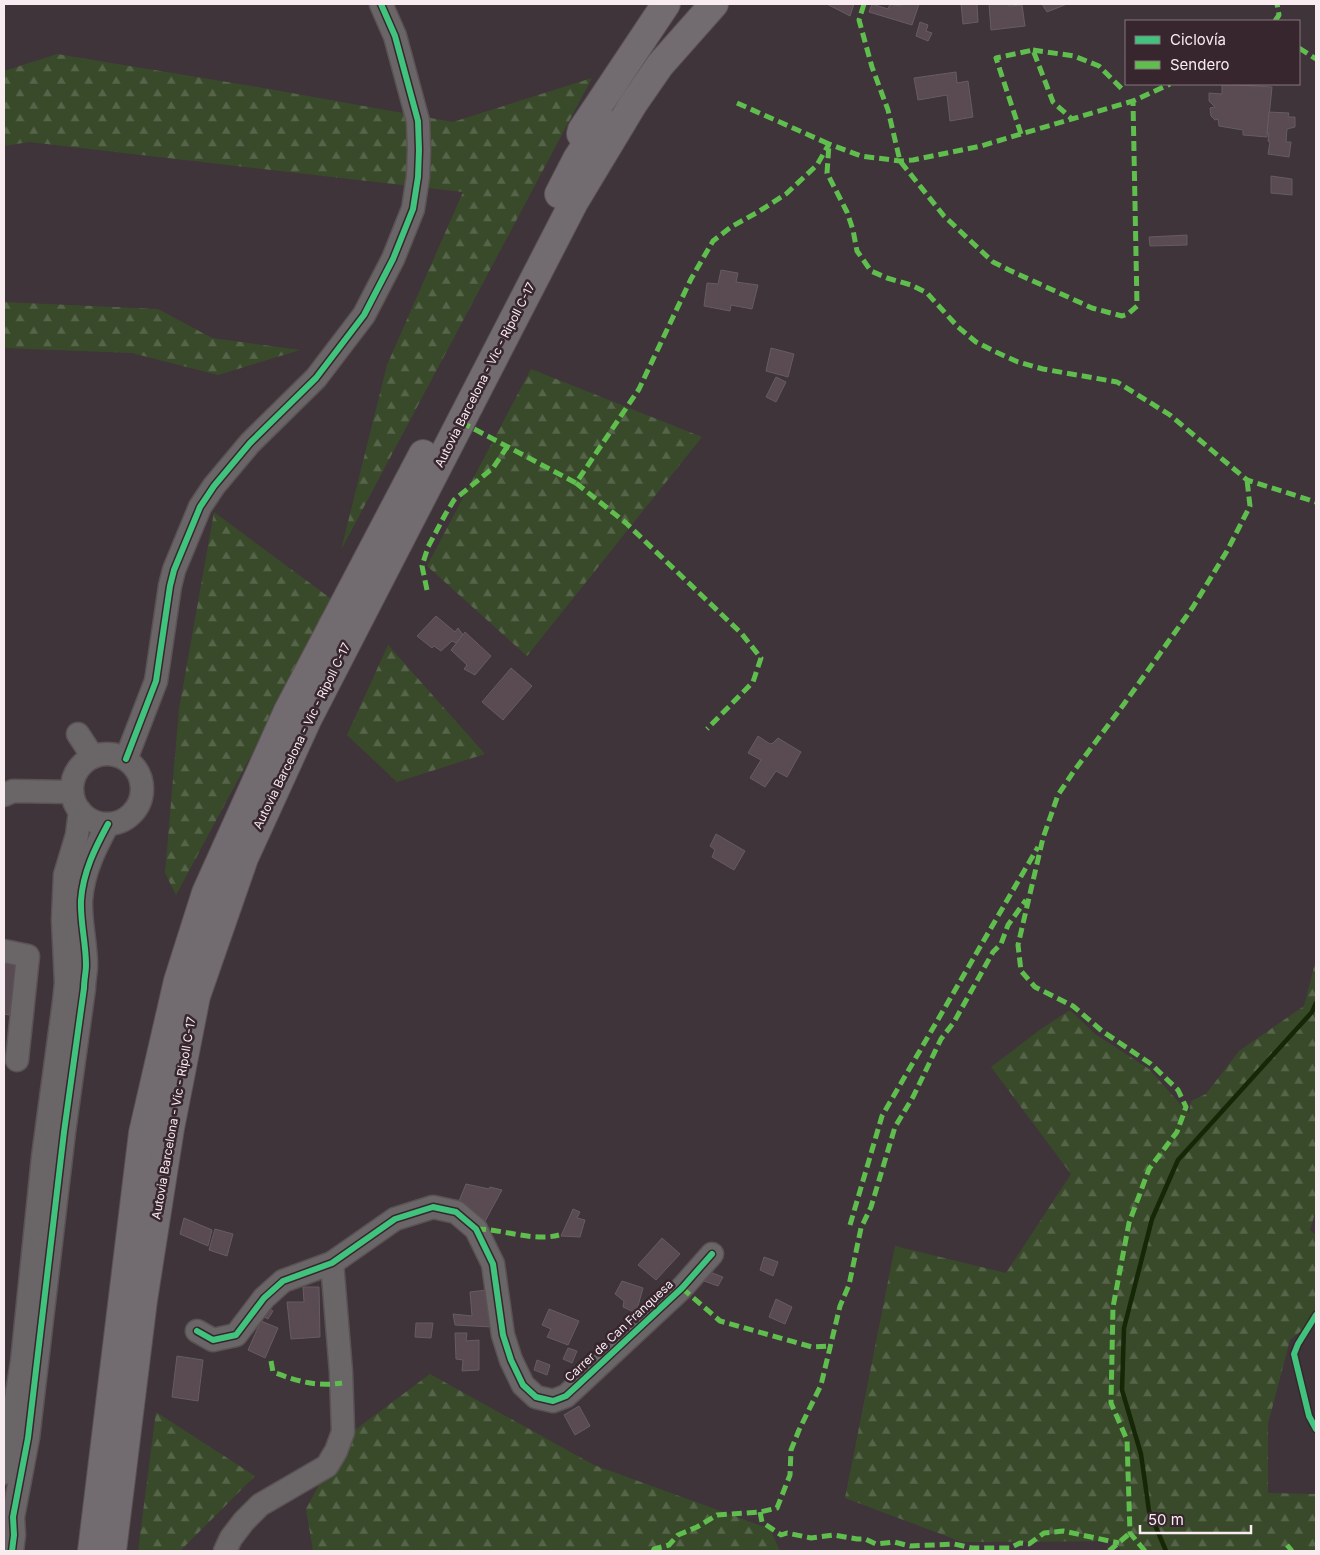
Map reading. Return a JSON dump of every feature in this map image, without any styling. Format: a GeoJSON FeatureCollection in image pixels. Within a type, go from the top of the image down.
{"type":"FeatureCollection","features":[{"type":"Feature","properties":{"kind":"highway"},"geometry":{"type":"LineString","coordinates":[[578,159],[582,130],[666,4]]}},
{"type":"Feature","properties":{"kind":"highway","name":"Autovia Barcelona - Vic - Ripoll C-17"},"geometry":{"type":"LineString","coordinates":[[92,1551],[143,1133],[178,981],[206,893],[288,711],[578,159],[623,87],[661,36],[689,4]]}},
{"type":"Feature","properties":{"kind":"highway","name":"Autovia Barcelona - Vic - Ripoll C-17"},"geometry":{"type":"LineString","coordinates":[[112,1551],[143,1300],[170,1128],[196,996],[244,858],[307,720],[574,202],[633,104],[660,65],[714,4]]}},
{"type":"Feature","properties":{"kind":"street"},"geometry":{"type":"LineString","coordinates":[[126,759],[156,681],[174,570],[200,508],[214,486],[250,443],[316,378],[364,315],[393,259],[413,209],[418,177],[418,121],[395,36],[381,4]]}},
{"type":"Feature","properties":{"kind":"street"},"geometry":{"type":"LineString","coordinates":[[78,734],[93,757]]}},
{"type":"Feature","properties":{"kind":"street"},"geometry":{"type":"LineString","coordinates":[[4,795],[13,791],[76,802],[87,818],[97,823],[108,824],[119,822],[129,817],[136,809],[141,798],[142,787],[140,776],[134,767],[126,759],[110,754],[93,757],[81,765],[74,778],[76,802],[77,835],[65,875],[63,920],[66,983],[43,1156],[22,1362],[4,1473]]}},
{"type":"Feature","properties":{"kind":"street"},"geometry":{"type":"LineString","coordinates":[[11,1551],[14,1534],[13,1517],[28,1438],[84,988],[86,964],[81,919],[81,898],[91,856],[108,824]]}},
{"type":"Feature","properties":{"kind":"street"},"geometry":{"type":"LineString","coordinates":[[4,951],[28,956],[17,1060]]}},
{"type":"Feature","properties":{"kind":"street","name":"Carrer de Can Franquesa"},"geometry":{"type":"LineString","coordinates":[[197,1331],[214,1340],[236,1336],[264,1298],[284,1281],[332,1263],[395,1219],[433,1207],[456,1212],[475,1226],[493,1264],[503,1335],[511,1360],[523,1386],[536,1397],[553,1401],[566,1396],[585,1379],[682,1288],[712,1254]]}},
{"type":"Feature","properties":{"kind":"street"},"geometry":{"type":"LineString","coordinates":[[224,1551],[230,1538],[260,1505],[327,1466],[336,1452],[343,1432],[341,1378],[332,1263]]}},
{"type":"Feature","properties":{"kind":"street"},"geometry":{"type":"LineString","coordinates":[[4,1543],[11,1551]]}},
{"type":"Feature","properties":{"kind":"green space"},"geometry":{"type":"Polygon","coordinates":[[[57,54],[453,122],[592,78],[341,550],[387,365],[463,192],[29,142],[4,146],[4,71],[57,54]]]}},
{"type":"Feature","properties":{"kind":"green space"},"geometry":{"type":"Polygon","coordinates":[[[4,302],[158,309],[212,338],[300,350],[218,375],[132,353],[4,348],[4,302]]]}},
{"type":"Feature","properties":{"kind":"green space"},"geometry":{"type":"Polygon","coordinates":[[[531,369],[702,437],[527,656],[427,566],[531,369]]]}},
{"type":"Feature","properties":{"kind":"green space"},"geometry":{"type":"Polygon","coordinates":[[[214,512],[334,601],[176,895],[165,873],[179,709],[214,512]]]}},
{"type":"Feature","properties":{"kind":"green space"},"geometry":{"type":"Polygon","coordinates":[[[388,645],[485,754],[397,782],[347,735],[388,645]]]}},
{"type":"Feature","properties":{"kind":"green space"},"geometry":{"type":"Polygon","coordinates":[[[1316,959],[1316,1210],[1310,1230],[1316,1235],[1316,1319],[1290,1340],[1268,1424],[1268,1493],[1316,1494],[1316,1551],[1121,1551],[1116,1541],[962,1542],[845,1498],[895,1246],[1006,1273],[1071,1174],[991,1067],[1041,1029],[1070,1010],[1095,1034],[1149,1069],[1189,1114],[1191,1101],[1206,1094],[1239,1051],[1304,1006],[1316,959]]]}},
{"type":"Feature","properties":{"kind":"green space"},"geometry":{"type":"Polygon","coordinates":[[[430,1374],[594,1465],[770,1529],[780,1551],[313,1551],[306,1509],[344,1438],[430,1374]]]}},
{"type":"Feature","properties":{"kind":"green space"},"geometry":{"type":"Polygon","coordinates":[[[156,1412],[255,1476],[180,1551],[138,1551],[156,1412]]]}},
{"type":"Feature","properties":{"kind":"building"},"geometry":{"type":"Polygon","coordinates":[[[827,4],[854,4],[850,16],[827,4]]]}},
{"type":"Feature","properties":{"kind":"building"},"geometry":{"type":"Polygon","coordinates":[[[872,4],[888,9],[890,4],[901,6],[902,4],[919,4],[912,25],[869,12],[872,4]]]}},
{"type":"Feature","properties":{"kind":"building"},"geometry":{"type":"Polygon","coordinates":[[[961,4],[977,4],[978,22],[963,24],[961,4]]]}},
{"type":"Feature","properties":{"kind":"building"},"geometry":{"type":"Polygon","coordinates":[[[989,4],[1022,5],[1025,26],[991,30],[989,4]]]}},
{"type":"Feature","properties":{"kind":"building"},"geometry":{"type":"Polygon","coordinates":[[[1042,4],[1067,4],[1047,12],[1042,4]]]}},
{"type":"Feature","properties":{"kind":"building"},"geometry":{"type":"Polygon","coordinates":[[[920,22],[928,25],[926,31],[932,33],[928,41],[916,36],[920,22]]]}},
{"type":"Feature","properties":{"kind":"building"},"geometry":{"type":"Polygon","coordinates":[[[956,72],[957,83],[968,81],[973,117],[950,121],[947,95],[918,100],[914,78],[956,72]]]}},
{"type":"Feature","properties":{"kind":"building"},"geometry":{"type":"Polygon","coordinates":[[[1222,85],[1272,87],[1267,137],[1243,135],[1243,130],[1219,126],[1218,119],[1215,120],[1211,116],[1210,108],[1215,107],[1209,101],[1209,93],[1222,94],[1222,85]]]}},
{"type":"Feature","properties":{"kind":"building"},"geometry":{"type":"Polygon","coordinates":[[[1269,112],[1289,113],[1288,117],[1295,117],[1295,127],[1287,129],[1286,142],[1291,142],[1289,157],[1268,154],[1270,142],[1268,141],[1269,133],[1267,133],[1269,112]]]}},
{"type":"Feature","properties":{"kind":"building"},"geometry":{"type":"Polygon","coordinates":[[[1271,176],[1292,179],[1292,195],[1271,193],[1271,176]]]}},
{"type":"Feature","properties":{"kind":"building"},"geometry":{"type":"Polygon","coordinates":[[[1187,235],[1187,245],[1150,246],[1149,237],[1187,235]]]}},
{"type":"Feature","properties":{"kind":"building"},"geometry":{"type":"Polygon","coordinates":[[[721,270],[738,273],[736,282],[758,285],[752,309],[731,305],[730,311],[704,306],[707,283],[718,284],[721,270]]]}},
{"type":"Feature","properties":{"kind":"building"},"geometry":{"type":"Polygon","coordinates":[[[771,348],[794,354],[788,377],[766,371],[771,348]]]}},
{"type":"Feature","properties":{"kind":"building"},"geometry":{"type":"Polygon","coordinates":[[[776,377],[786,382],[776,402],[766,397],[776,377]]]}},
{"type":"Feature","properties":{"kind":"building"},"geometry":{"type":"Polygon","coordinates":[[[436,616],[455,632],[458,628],[463,635],[456,643],[452,641],[441,651],[434,646],[432,648],[417,636],[436,616]]]}},
{"type":"Feature","properties":{"kind":"building"},"geometry":{"type":"Polygon","coordinates":[[[465,632],[491,656],[475,675],[464,669],[467,665],[451,650],[465,632]]]}},
{"type":"Feature","properties":{"kind":"building"},"geometry":{"type":"Polygon","coordinates":[[[511,668],[532,686],[503,720],[482,702],[511,668]]]}},
{"type":"Feature","properties":{"kind":"building"},"geometry":{"type":"Polygon","coordinates":[[[758,736],[770,744],[778,738],[801,752],[787,777],[776,771],[765,787],[750,778],[761,760],[748,753],[758,736]]]}},
{"type":"Feature","properties":{"kind":"building"},"geometry":{"type":"Polygon","coordinates":[[[716,834],[745,851],[734,870],[712,857],[715,850],[710,846],[716,834]]]}},
{"type":"Feature","properties":{"kind":"building"},"geometry":{"type":"Polygon","coordinates":[[[4,959],[20,962],[9,1015],[4,1014],[4,959]]]}},
{"type":"Feature","properties":{"kind":"building"},"geometry":{"type":"Polygon","coordinates":[[[466,1184],[502,1190],[484,1223],[459,1201],[466,1184]]]}},
{"type":"Feature","properties":{"kind":"building"},"geometry":{"type":"Polygon","coordinates":[[[573,1209],[580,1212],[577,1218],[585,1220],[580,1237],[561,1236],[573,1209]]]}},
{"type":"Feature","properties":{"kind":"building"},"geometry":{"type":"Polygon","coordinates":[[[184,1218],[212,1230],[208,1246],[180,1234],[184,1218]]]}},
{"type":"Feature","properties":{"kind":"building"},"geometry":{"type":"Polygon","coordinates":[[[215,1229],[233,1234],[227,1256],[209,1250],[215,1229]]]}},
{"type":"Feature","properties":{"kind":"building"},"geometry":{"type":"Polygon","coordinates":[[[662,1238],[680,1254],[656,1280],[638,1265],[662,1238]]]}},
{"type":"Feature","properties":{"kind":"building"},"geometry":{"type":"Polygon","coordinates":[[[764,1257],[778,1262],[773,1276],[760,1270],[764,1257]]]}},
{"type":"Feature","properties":{"kind":"building"},"geometry":{"type":"Polygon","coordinates":[[[707,1271],[723,1277],[718,1286],[701,1280],[707,1271]]]}},
{"type":"Feature","properties":{"kind":"building"},"geometry":{"type":"Polygon","coordinates":[[[622,1281],[643,1288],[636,1313],[623,1307],[624,1301],[615,1294],[622,1281]]]}},
{"type":"Feature","properties":{"kind":"building"},"geometry":{"type":"Polygon","coordinates":[[[303,1287],[319,1287],[320,1337],[291,1339],[287,1302],[304,1302],[303,1287]]]}},
{"type":"Feature","properties":{"kind":"building"},"geometry":{"type":"Polygon","coordinates":[[[487,1290],[492,1327],[455,1325],[453,1314],[472,1316],[470,1292],[487,1290]]]}},
{"type":"Feature","properties":{"kind":"building"},"geometry":{"type":"Polygon","coordinates":[[[776,1299],[792,1307],[785,1324],[769,1317],[776,1299]]]}},
{"type":"Feature","properties":{"kind":"building"},"geometry":{"type":"Polygon","coordinates":[[[265,1306],[273,1311],[268,1319],[261,1315],[265,1306]]]}},
{"type":"Feature","properties":{"kind":"building"},"geometry":{"type":"Polygon","coordinates":[[[549,1309],[579,1321],[568,1345],[547,1337],[551,1329],[542,1325],[549,1309]]]}},
{"type":"Feature","properties":{"kind":"building"},"geometry":{"type":"Polygon","coordinates":[[[261,1321],[278,1328],[265,1358],[248,1350],[261,1321]]]}},
{"type":"Feature","properties":{"kind":"building"},"geometry":{"type":"Polygon","coordinates":[[[416,1323],[433,1323],[431,1338],[415,1337],[416,1323]]]}},
{"type":"Feature","properties":{"kind":"building"},"geometry":{"type":"Polygon","coordinates":[[[455,1333],[467,1333],[466,1341],[479,1340],[479,1370],[462,1371],[463,1360],[456,1359],[455,1333]]]}},
{"type":"Feature","properties":{"kind":"building"},"geometry":{"type":"Polygon","coordinates":[[[568,1348],[577,1351],[572,1363],[563,1359],[568,1348]]]}},
{"type":"Feature","properties":{"kind":"building"},"geometry":{"type":"Polygon","coordinates":[[[177,1356],[203,1360],[198,1401],[172,1397],[177,1356]]]}},
{"type":"Feature","properties":{"kind":"building"},"geometry":{"type":"Polygon","coordinates":[[[537,1360],[550,1365],[547,1375],[534,1370],[537,1360]]]}},
{"type":"Feature","properties":{"kind":"building"},"geometry":{"type":"Polygon","coordinates":[[[579,1406],[590,1426],[575,1435],[564,1415],[579,1406]]]}},
{"type":"Feature","properties":{"kind":"waterway"},"geometry":{"type":"LineString","coordinates":[[1166,1551],[1149,1511],[1141,1454],[1122,1390],[1124,1328],[1152,1219],[1178,1160],[1312,1012],[1316,1003]]}},
{"type":"Feature","properties":{"kind":"marked path"},"geometry":{"type":"LineString","coordinates":[[864,4],[859,20],[872,67],[888,110],[900,161],[944,216],[993,262],[1092,308],[1122,316],[1128,314],[1137,306],[1133,101]]}},
{"type":"Feature","properties":{"kind":"marked path"},"geometry":{"type":"LineString","coordinates":[[1276,20],[1279,15],[1277,4]]}},
{"type":"Feature","properties":{"kind":"marked path"},"geometry":{"type":"LineString","coordinates":[[1300,49],[1316,59]]}},
{"type":"Feature","properties":{"kind":"marked path"},"geometry":{"type":"LineString","coordinates":[[1033,50],[1074,56],[1099,66],[1123,90]]}},
{"type":"Feature","properties":{"kind":"marked path"},"geometry":{"type":"LineString","coordinates":[[1021,134],[996,58],[1033,50],[1053,102],[1072,119]]}},
{"type":"Feature","properties":{"kind":"marked path"},"geometry":{"type":"LineString","coordinates":[[461,422],[576,483],[639,389],[691,279],[713,241],[731,227],[786,194],[817,165],[829,144],[861,156],[900,161],[913,160],[981,146],[1133,101],[1168,85]]}},
{"type":"Feature","properties":{"kind":"marked path"},"geometry":{"type":"LineString","coordinates":[[737,103],[829,144],[827,173],[847,212],[857,251],[871,271],[911,285],[927,293],[958,327],[976,342],[1018,362],[1043,369],[1117,382],[1170,415],[1247,480],[1316,502]]}},
{"type":"Feature","properties":{"kind":"marked path"},"geometry":{"type":"LineString","coordinates":[[427,590],[422,566],[428,547],[445,515],[454,500],[493,468],[507,447]]}},
{"type":"Feature","properties":{"kind":"marked path"},"geometry":{"type":"LineString","coordinates":[[1145,1551],[1130,1533],[1127,1440],[1111,1403],[1113,1307],[1129,1223],[1149,1169],[1177,1132],[1186,1107],[1178,1090],[1151,1064],[1102,1031],[1073,1006],[1035,987],[1021,971],[1018,945],[1043,838],[1058,795],[1193,607],[1227,551],[1250,506],[1247,480]]}},
{"type":"Feature","properties":{"kind":"marked path"},"geometry":{"type":"LineString","coordinates":[[576,483],[626,523],[741,633],[761,658],[753,682],[707,729]]}},
{"type":"Feature","properties":{"kind":"marked path"},"geometry":{"type":"LineString","coordinates":[[850,1225],[882,1116],[1038,847]]}},
{"type":"Feature","properties":{"kind":"marked path"},"geometry":{"type":"LineString","coordinates":[[653,1551],[654,1549],[669,1545],[678,1535],[697,1527],[717,1515],[760,1512],[777,1508],[790,1475],[791,1450],[821,1385],[840,1306],[849,1285],[861,1228],[871,1207],[895,1127],[913,1097],[941,1039],[954,1022],[993,952],[1001,944],[1008,925],[1026,900]]}},
{"type":"Feature","properties":{"kind":"marked path"},"geometry":{"type":"LineString","coordinates":[[476,1229],[539,1237],[559,1235]]}},
{"type":"Feature","properties":{"kind":"marked path"},"geometry":{"type":"LineString","coordinates":[[682,1288],[720,1321],[812,1347],[830,1346]]}},
{"type":"Feature","properties":{"kind":"marked path"},"geometry":{"type":"LineString","coordinates":[[271,1361],[273,1372],[290,1378],[315,1384],[342,1383]]}},
{"type":"Feature","properties":{"kind":"marked path"},"geometry":{"type":"LineString","coordinates":[[760,1512],[762,1522],[781,1535],[787,1533],[811,1538],[834,1535],[865,1539],[876,1544],[894,1542],[910,1546],[954,1544],[972,1548],[1010,1548],[1020,1543],[1029,1544],[1044,1533],[1063,1531],[1119,1543]]}},
{"type":"Feature","properties":{"kind":"marked path"},"geometry":{"type":"LineString","coordinates":[[1109,1551],[1130,1533]]}},
{"type":"Feature","properties":{"kind":"marked path"},"geometry":{"type":"LineString","coordinates":[[1287,1545],[1292,1551]]}},
{"type":"Feature","properties":{"kind":"cycle path"},"geometry":{"type":"LineString","coordinates":[[126,759],[156,681],[174,570],[200,507],[214,486],[250,443],[316,378],[364,315],[393,259],[413,209],[418,177],[418,121],[395,36],[381,4]]}},
{"type":"Feature","properties":{"kind":"cycle path"},"geometry":{"type":"LineString","coordinates":[[12,1551],[14,1535],[13,1517],[28,1438],[64,1132],[84,988],[86,965],[81,908],[82,890],[90,860],[108,824]]}},
{"type":"Feature","properties":{"kind":"cycle path"},"geometry":{"type":"LineString","coordinates":[[197,1331],[213,1340],[236,1335],[264,1298],[283,1281],[332,1263],[395,1219],[433,1207],[456,1212],[476,1229],[493,1264],[503,1335],[511,1360],[523,1385],[536,1397],[553,1401],[566,1396],[578,1385],[682,1288],[712,1254]]}},
{"type":"Feature","properties":{"kind":"cycle path"},"geometry":{"type":"LineString","coordinates":[[1316,1315],[1294,1354],[1309,1416],[1316,1429]]}}]}
